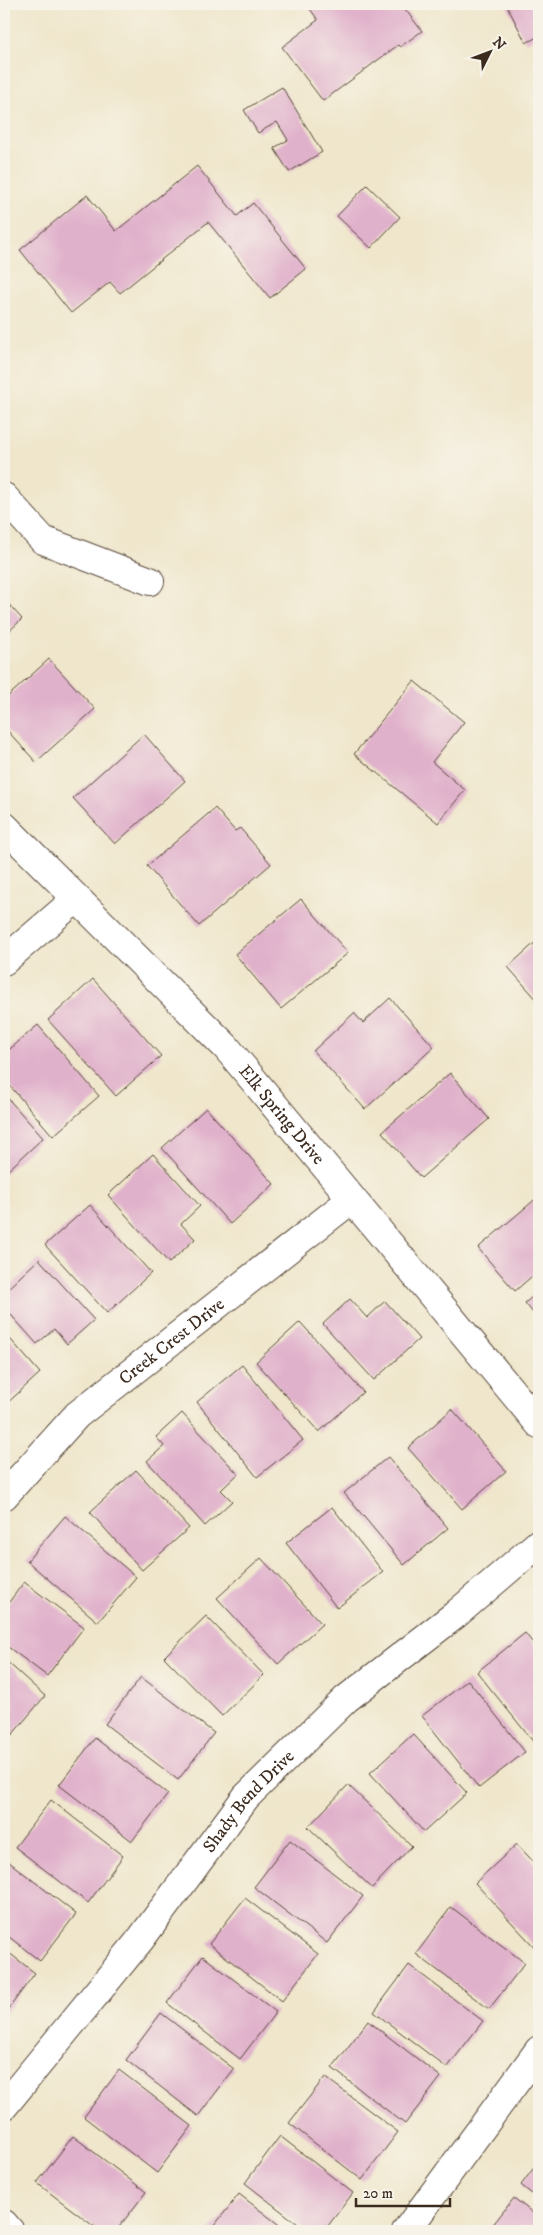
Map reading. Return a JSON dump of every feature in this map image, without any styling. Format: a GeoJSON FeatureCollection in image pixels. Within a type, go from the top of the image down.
{"type":"FeatureCollection","features":[{"type":"Feature","properties":{"kind":"street"},"geometry":{"type":"LineString","coordinates":[[4,498],[43,540],[150,581]]}},
{"type":"Feature","properties":{"kind":"street","name":"Elk Spring Drive"},"geometry":{"type":"LineString","coordinates":[[4,826],[226,1047],[539,1424]]}},
{"type":"Feature","properties":{"kind":"street"},"geometry":{"type":"LineString","coordinates":[[4,961],[76,899]]}},
{"type":"Feature","properties":{"kind":"street","name":"Creek Crest Drive"},"geometry":{"type":"LineString","coordinates":[[4,1496],[77,1415],[352,1199]]}},
{"type":"Feature","properties":{"kind":"street","name":"Shady Bend Drive"},"geometry":{"type":"LineString","coordinates":[[4,2106],[140,1940],[246,1797],[346,1698],[455,1615],[539,1542]]}},
{"type":"Feature","properties":{"kind":"street"},"geometry":{"type":"LineString","coordinates":[[406,2231],[539,2050]]}},
{"type":"Feature","properties":{"kind":"street"},"geometry":{"type":"LineString","coordinates":[[4,2224],[10,2231]]}},
{"type":"Feature","properties":{"kind":"building"},"geometry":{"type":"Polygon","coordinates":[[[311,4],[401,4],[422,31],[400,47],[398,45],[323,101],[282,47],[318,20],[308,6],[311,4]]]}},
{"type":"Feature","properties":{"kind":"building"},"geometry":{"type":"Polygon","coordinates":[[[506,4],[539,4],[539,36],[526,43],[506,4]]]}},
{"type":"Feature","properties":{"kind":"building"},"geometry":{"type":"Polygon","coordinates":[[[282,87],[322,152],[289,172],[274,148],[288,140],[277,122],[258,133],[244,110],[282,87]]]}},
{"type":"Feature","properties":{"kind":"building"},"geometry":{"type":"Polygon","coordinates":[[[197,166],[237,216],[253,203],[306,269],[270,298],[208,222],[120,293],[110,282],[71,313],[20,250],[87,195],[116,231],[197,166]]]}},
{"type":"Feature","properties":{"kind":"building"},"geometry":{"type":"Polygon","coordinates":[[[367,185],[400,217],[371,248],[337,216],[367,185]]]}},
{"type":"Feature","properties":{"kind":"building"},"geometry":{"type":"Polygon","coordinates":[[[4,599],[22,619],[4,636],[4,599]]]}},
{"type":"Feature","properties":{"kind":"building"},"geometry":{"type":"Polygon","coordinates":[[[49,659],[95,709],[36,762],[4,727],[4,700],[49,659]]]}},
{"type":"Feature","properties":{"kind":"building"},"geometry":{"type":"Polygon","coordinates":[[[414,681],[464,722],[432,762],[465,790],[438,823],[354,754],[414,681]]]}},
{"type":"Feature","properties":{"kind":"building"},"geometry":{"type":"Polygon","coordinates":[[[144,734],[185,781],[115,844],[73,798],[144,734]]]}},
{"type":"Feature","properties":{"kind":"building"},"geometry":{"type":"Polygon","coordinates":[[[215,808],[235,831],[240,828],[271,864],[199,926],[147,866],[215,808]]]}},
{"type":"Feature","properties":{"kind":"building"},"geometry":{"type":"Polygon","coordinates":[[[301,899],[348,953],[281,1009],[235,954],[301,899]]]}},
{"type":"Feature","properties":{"kind":"building"},"geometry":{"type":"Polygon","coordinates":[[[539,939],[539,1002],[508,967],[539,939]]]}},
{"type":"Feature","properties":{"kind":"building"},"geometry":{"type":"Polygon","coordinates":[[[93,979],[161,1056],[116,1096],[48,1020],[93,979]]]}},
{"type":"Feature","properties":{"kind":"building"},"geometry":{"type":"Polygon","coordinates":[[[390,998],[434,1047],[365,1109],[313,1051],[354,1013],[363,1023],[390,998]]]}},
{"type":"Feature","properties":{"kind":"building"},"geometry":{"type":"Polygon","coordinates":[[[38,1025],[99,1096],[53,1136],[4,1079],[4,1054],[38,1025]]]}},
{"type":"Feature","properties":{"kind":"building"},"geometry":{"type":"Polygon","coordinates":[[[450,1073],[489,1119],[421,1178],[382,1132],[450,1073]]]}},
{"type":"Feature","properties":{"kind":"building"},"geometry":{"type":"Polygon","coordinates":[[[4,1094],[43,1138],[4,1174],[4,1094]]]}},
{"type":"Feature","properties":{"kind":"building"},"geometry":{"type":"Polygon","coordinates":[[[206,1108],[274,1184],[230,1224],[162,1148],[206,1108]]]}},
{"type":"Feature","properties":{"kind":"building"},"geometry":{"type":"Polygon","coordinates":[[[153,1154],[200,1206],[181,1224],[195,1239],[169,1263],[108,1195],[153,1154]]]}},
{"type":"Feature","properties":{"kind":"building"},"geometry":{"type":"Polygon","coordinates":[[[539,1196],[539,1270],[515,1291],[478,1248],[539,1196]]]}},
{"type":"Feature","properties":{"kind":"building"},"geometry":{"type":"Polygon","coordinates":[[[90,1205],[151,1273],[107,1313],[45,1245],[90,1205]]]}},
{"type":"Feature","properties":{"kind":"building"},"geometry":{"type":"Polygon","coordinates":[[[39,1259],[94,1320],[67,1344],[54,1329],[37,1344],[4,1307],[4,1292],[39,1259]]]}},
{"type":"Feature","properties":{"kind":"building"},"geometry":{"type":"Polygon","coordinates":[[[539,1291],[539,1320],[525,1303],[539,1291]]]}},
{"type":"Feature","properties":{"kind":"building"},"geometry":{"type":"Polygon","coordinates":[[[350,1299],[367,1318],[385,1301],[419,1339],[374,1380],[323,1324],[350,1299]]]}},
{"type":"Feature","properties":{"kind":"building"},"geometry":{"type":"Polygon","coordinates":[[[300,1322],[363,1392],[319,1432],[256,1362],[300,1322]]]}},
{"type":"Feature","properties":{"kind":"building"},"geometry":{"type":"Polygon","coordinates":[[[4,1332],[40,1373],[4,1406],[4,1332]]]}},
{"type":"Feature","properties":{"kind":"building"},"geometry":{"type":"Polygon","coordinates":[[[242,1365],[303,1440],[257,1477],[197,1402],[242,1365]]]}},
{"type":"Feature","properties":{"kind":"building"},"geometry":{"type":"Polygon","coordinates":[[[452,1409],[506,1471],[462,1509],[408,1448],[452,1409]]]}},
{"type":"Feature","properties":{"kind":"building"},"geometry":{"type":"Polygon","coordinates":[[[182,1413],[238,1474],[221,1490],[232,1501],[205,1526],[147,1461],[164,1446],[156,1437],[182,1413]]]}},
{"type":"Feature","properties":{"kind":"building"},"geometry":{"type":"Polygon","coordinates":[[[388,1457],[448,1528],[404,1565],[344,1493],[388,1457]]]}},
{"type":"Feature","properties":{"kind":"building"},"geometry":{"type":"Polygon","coordinates":[[[136,1470],[189,1528],[142,1570],[90,1512],[136,1470]]]}},
{"type":"Feature","properties":{"kind":"building"},"geometry":{"type":"Polygon","coordinates":[[[332,1507],[383,1572],[337,1608],[286,1543],[332,1507]]]}},
{"type":"Feature","properties":{"kind":"building"},"geometry":{"type":"Polygon","coordinates":[[[65,1516],[136,1577],[98,1622],[27,1561],[65,1516]]]}},
{"type":"Feature","properties":{"kind":"building"},"geometry":{"type":"Polygon","coordinates":[[[261,1558],[322,1624],[278,1664],[217,1598],[261,1558]]]}},
{"type":"Feature","properties":{"kind":"building"},"geometry":{"type":"Polygon","coordinates":[[[24,1582],[84,1627],[47,1676],[4,1644],[4,1609],[24,1582]]]}},
{"type":"Feature","properties":{"kind":"building"},"geometry":{"type":"Polygon","coordinates":[[[206,1616],[264,1675],[222,1716],[164,1657],[206,1616]]]}},
{"type":"Feature","properties":{"kind":"building"},"geometry":{"type":"Polygon","coordinates":[[[525,1633],[539,1651],[539,1742],[536,1745],[477,1672],[525,1633]]]}},
{"type":"Feature","properties":{"kind":"building"},"geometry":{"type":"Polygon","coordinates":[[[4,1659],[45,1696],[6,1742],[4,1740],[4,1659]]]}},
{"type":"Feature","properties":{"kind":"building"},"geometry":{"type":"Polygon","coordinates":[[[141,1677],[214,1733],[178,1780],[105,1724],[141,1677]]]}},
{"type":"Feature","properties":{"kind":"building"},"geometry":{"type":"Polygon","coordinates":[[[468,1680],[525,1752],[479,1788],[422,1716],[468,1680]]]}},
{"type":"Feature","properties":{"kind":"building"},"geometry":{"type":"Polygon","coordinates":[[[413,1734],[467,1793],[424,1832],[370,1773],[413,1734]]]}},
{"type":"Feature","properties":{"kind":"building"},"geometry":{"type":"Polygon","coordinates":[[[95,1738],[168,1794],[132,1841],[59,1785],[95,1738]]]}},
{"type":"Feature","properties":{"kind":"building"},"geometry":{"type":"Polygon","coordinates":[[[348,1785],[412,1846],[372,1888],[308,1827],[348,1785]]]}},
{"type":"Feature","properties":{"kind":"building"},"geometry":{"type":"Polygon","coordinates":[[[51,1800],[123,1856],[88,1903],[15,1847],[51,1800]]]}},
{"type":"Feature","properties":{"kind":"building"},"geometry":{"type":"Polygon","coordinates":[[[290,1840],[363,1896],[327,1943],[254,1887],[290,1840]]]}},
{"type":"Feature","properties":{"kind":"building"},"geometry":{"type":"Polygon","coordinates":[[[517,1844],[539,1868],[539,1952],[475,1883],[517,1844]]]}},
{"type":"Feature","properties":{"kind":"building"},"geometry":{"type":"Polygon","coordinates":[[[4,1858],[76,1914],[40,1961],[4,1933],[4,1858]]]}},
{"type":"Feature","properties":{"kind":"building"},"geometry":{"type":"Polygon","coordinates":[[[245,1898],[318,1954],[282,2001],[209,1944],[245,1898]]]}},
{"type":"Feature","properties":{"kind":"building"},"geometry":{"type":"Polygon","coordinates":[[[451,1907],[525,1963],[489,2009],[416,1954],[451,1907]]]}},
{"type":"Feature","properties":{"kind":"building"},"geometry":{"type":"Polygon","coordinates":[[[4,1949],[35,1973],[4,2015],[4,1949]]]}},
{"type":"Feature","properties":{"kind":"building"},"geometry":{"type":"Polygon","coordinates":[[[203,1956],[276,2012],[240,2059],[167,2003],[203,1956]]]}},
{"type":"Feature","properties":{"kind":"building"},"geometry":{"type":"Polygon","coordinates":[[[409,1965],[483,2021],[447,2068],[374,2012],[409,1965]]]}},
{"type":"Feature","properties":{"kind":"building"},"geometry":{"type":"Polygon","coordinates":[[[161,2013],[234,2069],[198,2116],[126,2060],[161,2013]]]}},
{"type":"Feature","properties":{"kind":"building"},"geometry":{"type":"Polygon","coordinates":[[[368,2021],[441,2077],[405,2124],[332,2068],[368,2021]]]}},
{"type":"Feature","properties":{"kind":"building"},"geometry":{"type":"Polygon","coordinates":[[[119,2070],[192,2126],[157,2173],[84,2117],[119,2070]]]}},
{"type":"Feature","properties":{"kind":"building"},"geometry":{"type":"Polygon","coordinates":[[[325,2077],[398,2132],[362,2180],[289,2123],[325,2077]]]}},
{"type":"Feature","properties":{"kind":"building"},"geometry":{"type":"Polygon","coordinates":[[[73,2136],[146,2192],[116,2231],[100,2231],[37,2183],[73,2136]]]}},
{"type":"Feature","properties":{"kind":"building"},"geometry":{"type":"Polygon","coordinates":[[[280,2136],[353,2193],[324,2231],[307,2231],[245,2183],[280,2136]]]}},
{"type":"Feature","properties":{"kind":"building"},"geometry":{"type":"Polygon","coordinates":[[[539,2161],[539,2200],[521,2185],[539,2161]]]}},
{"type":"Feature","properties":{"kind":"building"},"geometry":{"type":"Polygon","coordinates":[[[239,2194],[287,2231],[210,2231],[239,2194]]]}},
{"type":"Feature","properties":{"kind":"building"},"geometry":{"type":"Polygon","coordinates":[[[514,2198],[539,2218],[539,2231],[488,2231],[514,2198]]]}}]}
